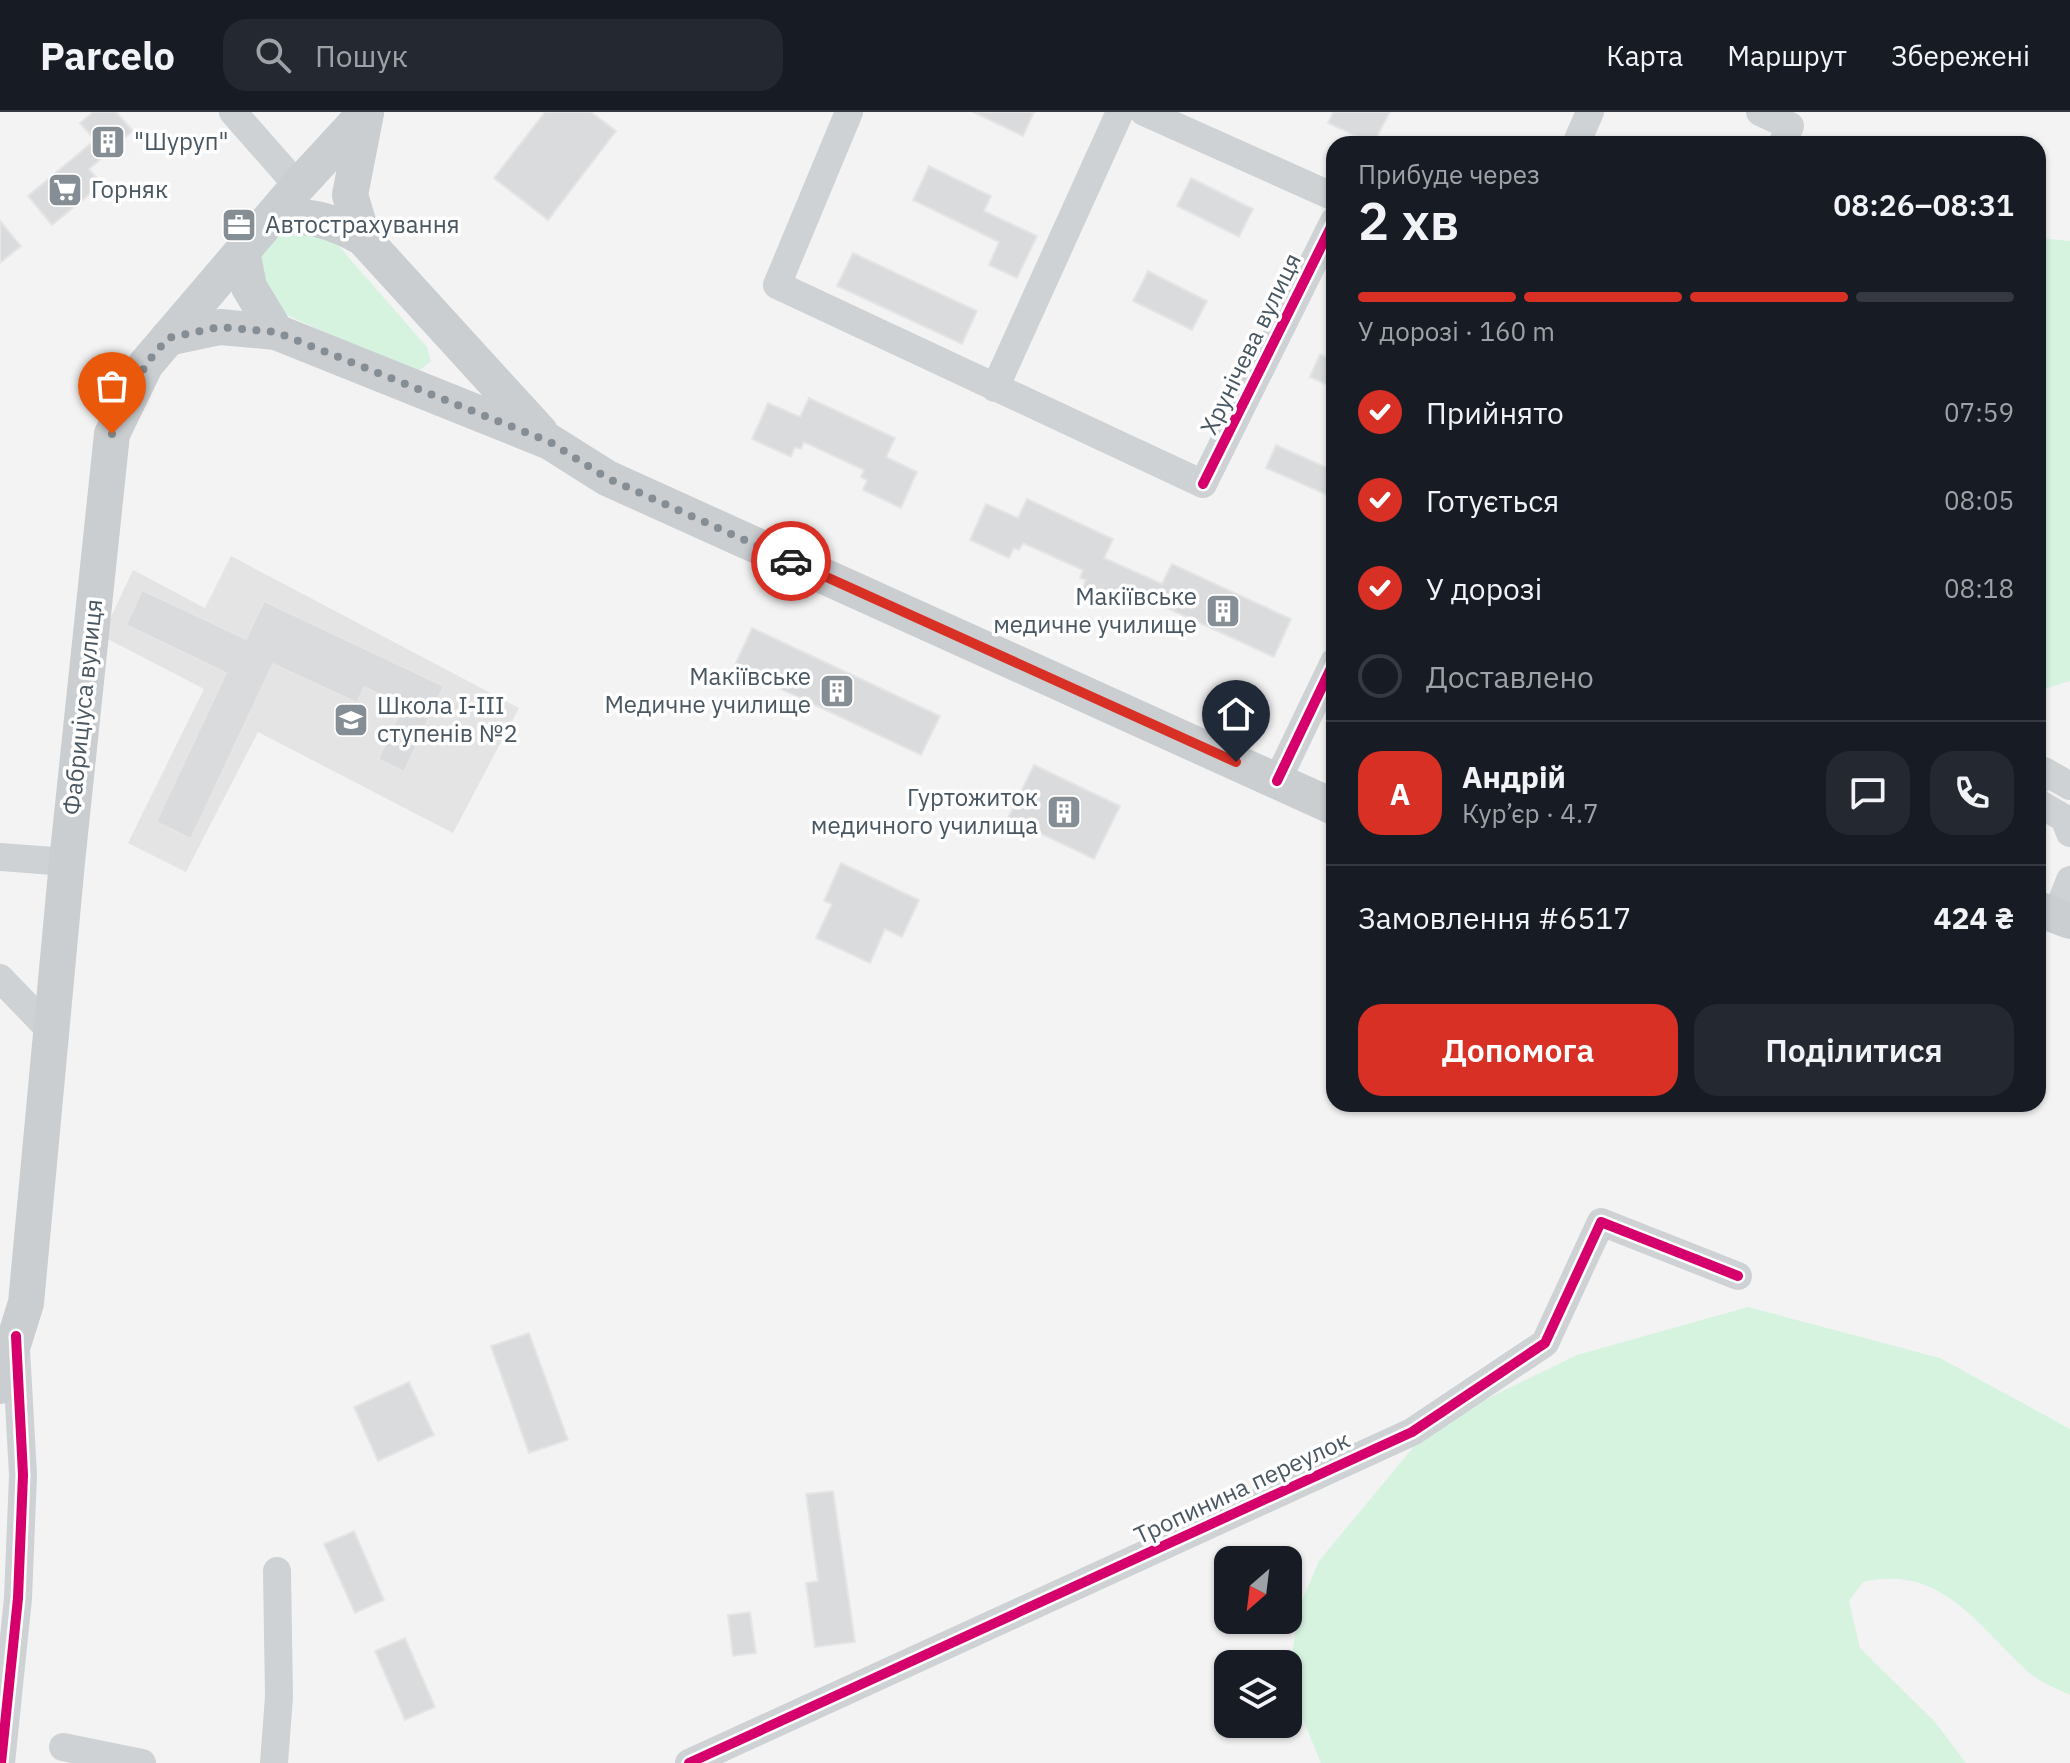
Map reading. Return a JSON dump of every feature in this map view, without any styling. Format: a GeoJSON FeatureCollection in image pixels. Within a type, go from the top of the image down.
{"type":"FeatureCollection","features":[{"type":"Feature","properties":{"kind":"main road","name":"Фабриціуса вулиця"},"geometry":{"type":"LineString","coordinates":[[0,1386],[26,1303],[67,862],[112,434],[146,364],[298,186],[366,112]]}},
{"type":"Feature","properties":{"kind":"main road"},"geometry":{"type":"LineString","coordinates":[[363,238],[350,195],[366,112]]}},
{"type":"Feature","properties":{"kind":"main road"},"geometry":{"type":"LineString","coordinates":[[273,216],[306,215],[336,222],[363,238],[459,347],[550,442]]}},
{"type":"Feature","properties":{"kind":"main road"},"geometry":{"type":"LineString","coordinates":[[242,251],[249,287],[276,332]]}},
{"type":"Feature","properties":{"kind":"main road"},"geometry":{"type":"LineString","coordinates":[[168,338],[220,327],[276,332],[426,391],[550,442],[607,478],[1326,803]]}},
{"type":"Feature","properties":{"kind":"main road"},"geometry":{"type":"LineString","coordinates":[[426,391],[442,385],[458,360],[459,347]]}},
{"type":"Feature","properties":{"kind":"street"},"geometry":{"type":"LineString","coordinates":[[233,112],[298,186]]}},
{"type":"Feature","properties":{"kind":"street"},"geometry":{"type":"LineString","coordinates":[[849,112],[777,285],[995,388],[1120,112]]}},
{"type":"Feature","properties":{"kind":"street"},"geometry":{"type":"LineString","coordinates":[[1144,112],[1326,193]]}},
{"type":"Feature","properties":{"kind":"street"},"geometry":{"type":"LineString","coordinates":[[1580,136],[1590,112]]}},
{"type":"Feature","properties":{"kind":"street"},"geometry":{"type":"LineString","coordinates":[[1760,112],[1786,135]]}},
{"type":"Feature","properties":{"kind":"street","name":"Хрунічева вулиця"},"geometry":{"type":"LineString","coordinates":[[995,388],[1203,484],[1326,237]]}},
{"type":"Feature","properties":{"kind":"street"},"geometry":{"type":"LineString","coordinates":[[1277,781],[1326,679]]}},
{"type":"Feature","properties":{"kind":"street"},"geometry":{"type":"LineString","coordinates":[[2046,772],[2070,786]]}},
{"type":"Feature","properties":{"kind":"street"},"geometry":{"type":"LineString","coordinates":[[2046,808],[2068,820]]}},
{"type":"Feature","properties":{"kind":"street"},"geometry":{"type":"LineString","coordinates":[[0,857],[67,862]]}},
{"type":"Feature","properties":{"kind":"street"},"geometry":{"type":"LineString","coordinates":[[2055,915],[2070,880]]}},
{"type":"Feature","properties":{"kind":"street"},"geometry":{"type":"LineString","coordinates":[[0,978],[51,1031]]}},
{"type":"Feature","properties":{"kind":"street","name":"Тропинина переулок"},"geometry":{"type":"LineString","coordinates":[[689,1763],[1412,1432],[1545,1343],[1601,1222],[1738,1276]]}},
{"type":"Feature","properties":{"kind":"street"},"geometry":{"type":"LineString","coordinates":[[1,1763],[18,1598],[23,1475],[16,1336]]}},
{"type":"Feature","properties":{"kind":"street"},"geometry":{"type":"LineString","coordinates":[[274,1763],[279,1697],[277,1571]]}},
{"type":"Feature","properties":{"kind":"street"},"geometry":{"type":"LineString","coordinates":[[63,1747],[142,1763]]}},
{"type":"Feature","properties":{"kind":"shaded area","name":"Школа I-III ступенів №2"},"geometry":{"type":"Polygon","coordinates":[[[231,556],[519,708],[453,833],[258,732],[186,872],[128,843],[204,689],[102,636],[133,570],[205,608],[231,556]]]}},
{"type":"Feature","properties":{"kind":"green space"},"geometry":{"type":"Polygon","coordinates":[[[281,229],[329,235],[427,347],[431,361],[415,374],[272,308],[254,284],[262,243],[281,229]]]}},
{"type":"Feature","properties":{"kind":"green space"},"geometry":{"type":"Polygon","coordinates":[[[2046,239],[2070,241],[2070,681],[2046,688],[2046,239]]]}},
{"type":"Feature","properties":{"kind":"green space"},"geometry":{"type":"Polygon","coordinates":[[[1748,1307],[1940,1358],[2070,1429],[2070,1695],[2032,1675],[1977,1620],[1938,1591],[1916,1582],[1891,1579],[1863,1582],[1849,1601],[1860,1648],[1936,1723],[1966,1763],[1321,1763],[1302,1717],[1302,1650],[1293,1650],[1295,1634],[1302,1634],[1302,1600],[1319,1561],[1417,1443],[1460,1412],[1577,1355],[1748,1307]]]}},
{"type":"Feature","properties":{"kind":"building"},"geometry":{"type":"Polygon","coordinates":[[[93,112],[116,112],[133,131],[89,169],[102,184],[52,225],[28,196],[95,140],[80,123],[93,112]]]}},
{"type":"Feature","properties":{"kind":"building"},"geometry":{"type":"Polygon","coordinates":[[[545,112],[591,112],[616,131],[548,220],[494,178],[545,112]]]}},
{"type":"Feature","properties":{"kind":"building"},"geometry":{"type":"Polygon","coordinates":[[[973,112],[1034,112],[1023,136],[973,112]]]}},
{"type":"Feature","properties":{"kind":"building"},"geometry":{"type":"Polygon","coordinates":[[[1333,112],[1390,112],[1377,136],[1356,136],[1328,123],[1333,112]]]}},
{"type":"Feature","properties":{"kind":"building"},"geometry":{"type":"Polygon","coordinates":[[[929,166],[991,196],[984,211],[1037,236],[1017,278],[989,265],[999,242],[913,200],[929,166]]]}},
{"type":"Feature","properties":{"kind":"building"},"geometry":{"type":"Polygon","coordinates":[[[1191,178],[1253,209],[1239,237],[1177,206],[1191,178]]]}},
{"type":"Feature","properties":{"kind":"building"},"geometry":{"type":"Polygon","coordinates":[[[0,221],[21,246],[0,263],[0,221]]]}},
{"type":"Feature","properties":{"kind":"building"},"geometry":{"type":"Polygon","coordinates":[[[853,253],[977,311],[962,344],[837,286],[853,253]]]}},
{"type":"Feature","properties":{"kind":"building"},"geometry":{"type":"Polygon","coordinates":[[[1148,271],[1207,301],[1192,330],[1133,301],[1148,271]]]}},
{"type":"Feature","properties":{"kind":"building"},"geometry":{"type":"Polygon","coordinates":[[[1320,354],[1326,357],[1326,384],[1310,377],[1320,354]]]}},
{"type":"Feature","properties":{"kind":"building"},"geometry":{"type":"Polygon","coordinates":[[[809,398],[895,438],[886,457],[917,472],[901,508],[863,490],[867,480],[861,477],[864,470],[804,442],[801,449],[795,447],[791,457],[752,439],[768,403],[800,417],[809,398]]]}},
{"type":"Feature","properties":{"kind":"building"},"geometry":{"type":"Polygon","coordinates":[[[1276,445],[1326,467],[1326,494],[1266,468],[1276,445]]]}},
{"type":"Feature","properties":{"kind":"building"},"geometry":{"type":"Polygon","coordinates":[[[1027,499],[1113,539],[1104,558],[1162,584],[1172,564],[1291,619],[1274,657],[1128,590],[1119,608],[1081,591],[1086,580],[1080,578],[1083,570],[1023,543],[1019,550],[1014,548],[1009,558],[970,540],[986,504],[1018,518],[1027,499]]]}},
{"type":"Feature","properties":{"kind":"building"},"geometry":{"type":"Polygon","coordinates":[[[142,590],[246,639],[264,601],[444,686],[404,772],[378,759],[403,705],[364,687],[357,703],[273,664],[191,839],[156,822],[226,673],[126,625],[142,590]]]}},
{"type":"Feature","properties":{"kind":"building","name":"Макіївське Медичне училище"},"geometry":{"type":"Polygon","coordinates":[[[752,628],[940,716],[921,755],[734,667],[752,628]]]}},
{"type":"Feature","properties":{"kind":"building","name":"Гуртожиток медичного училища"},"geometry":{"type":"Polygon","coordinates":[[[1034,765],[1120,806],[1094,859],[1008,818],[1034,765]]]}},
{"type":"Feature","properties":{"kind":"building"},"geometry":{"type":"Polygon","coordinates":[[[841,863],[919,900],[902,937],[885,929],[870,963],[816,938],[832,904],[824,901],[841,863]]]}},
{"type":"Feature","properties":{"kind":"building"},"geometry":{"type":"Polygon","coordinates":[[[529,1333],[568,1440],[529,1453],[491,1346],[529,1333]]]}},
{"type":"Feature","properties":{"kind":"building"},"geometry":{"type":"Polygon","coordinates":[[[409,1382],[434,1435],[378,1461],[354,1407],[409,1382]]]}},
{"type":"Feature","properties":{"kind":"building"},"geometry":{"type":"Polygon","coordinates":[[[833,1491],[855,1642],[815,1647],[806,1583],[818,1581],[806,1494],[833,1491]]]}},
{"type":"Feature","properties":{"kind":"building"},"geometry":{"type":"Polygon","coordinates":[[[354,1531],[384,1600],[355,1613],[324,1544],[354,1531]]]}},
{"type":"Feature","properties":{"kind":"building"},"geometry":{"type":"Polygon","coordinates":[[[750,1612],[756,1653],[733,1656],[728,1615],[750,1612]]]}},
{"type":"Feature","properties":{"kind":"building"},"geometry":{"type":"Polygon","coordinates":[[[405,1638],[435,1707],[405,1720],[375,1651],[405,1638]]]}},
{"type":"Feature","properties":{"kind":"cycle path"},"geometry":{"type":"LineString","coordinates":[[1203,484],[1326,237]]}},
{"type":"Feature","properties":{"kind":"cycle path"},"geometry":{"type":"LineString","coordinates":[[1277,781],[1326,679]]}},
{"type":"Feature","properties":{"kind":"cycle path"},"geometry":{"type":"LineString","coordinates":[[689,1763],[1412,1432],[1545,1343],[1601,1222],[1738,1276]]}},
{"type":"Feature","properties":{"kind":"cycle path"},"geometry":{"type":"LineString","coordinates":[[1,1763],[18,1598],[23,1475],[16,1336]]}},
{"type":"Feature","properties":{"kind":"way so far"},"geometry":{"type":"LineString","coordinates":[[112,434],[146,364],[168,338],[220,327],[276,332],[550,442],[607,478],[791,561]]}},
{"type":"Feature","properties":{"kind":"place","name":"\"Шуруп\""},"geometry":{"type":"Point","coordinates":[108,142]}},
{"type":"Feature","properties":{"kind":"place","name":"Горняк"},"geometry":{"type":"Point","coordinates":[65,190]}},
{"type":"Feature","properties":{"kind":"place","name":"Автострахування"},"geometry":{"type":"Point","coordinates":[239,225]}},
{"type":"Feature","properties":{"kind":"place","name":"Макіївське медичне училище"},"geometry":{"type":"Point","coordinates":[1223,611]}},
{"type":"Feature","properties":{"kind":"place","name":"Макіївське Медичне училище"},"geometry":{"type":"Point","coordinates":[837,691]}},
{"type":"Feature","properties":{"kind":"place","name":"Школа I-III ступенів №2"},"geometry":{"type":"Point","coordinates":[351,720]}},
{"type":"Feature","properties":{"kind":"place","name":"Гуртожиток медичного училища"},"geometry":{"type":"Point","coordinates":[1064,812]}},
{"type":"Feature","properties":{"kind":"route"},"geometry":{"type":"LineString","coordinates":[[791,561],[1236,762]]}}]}
